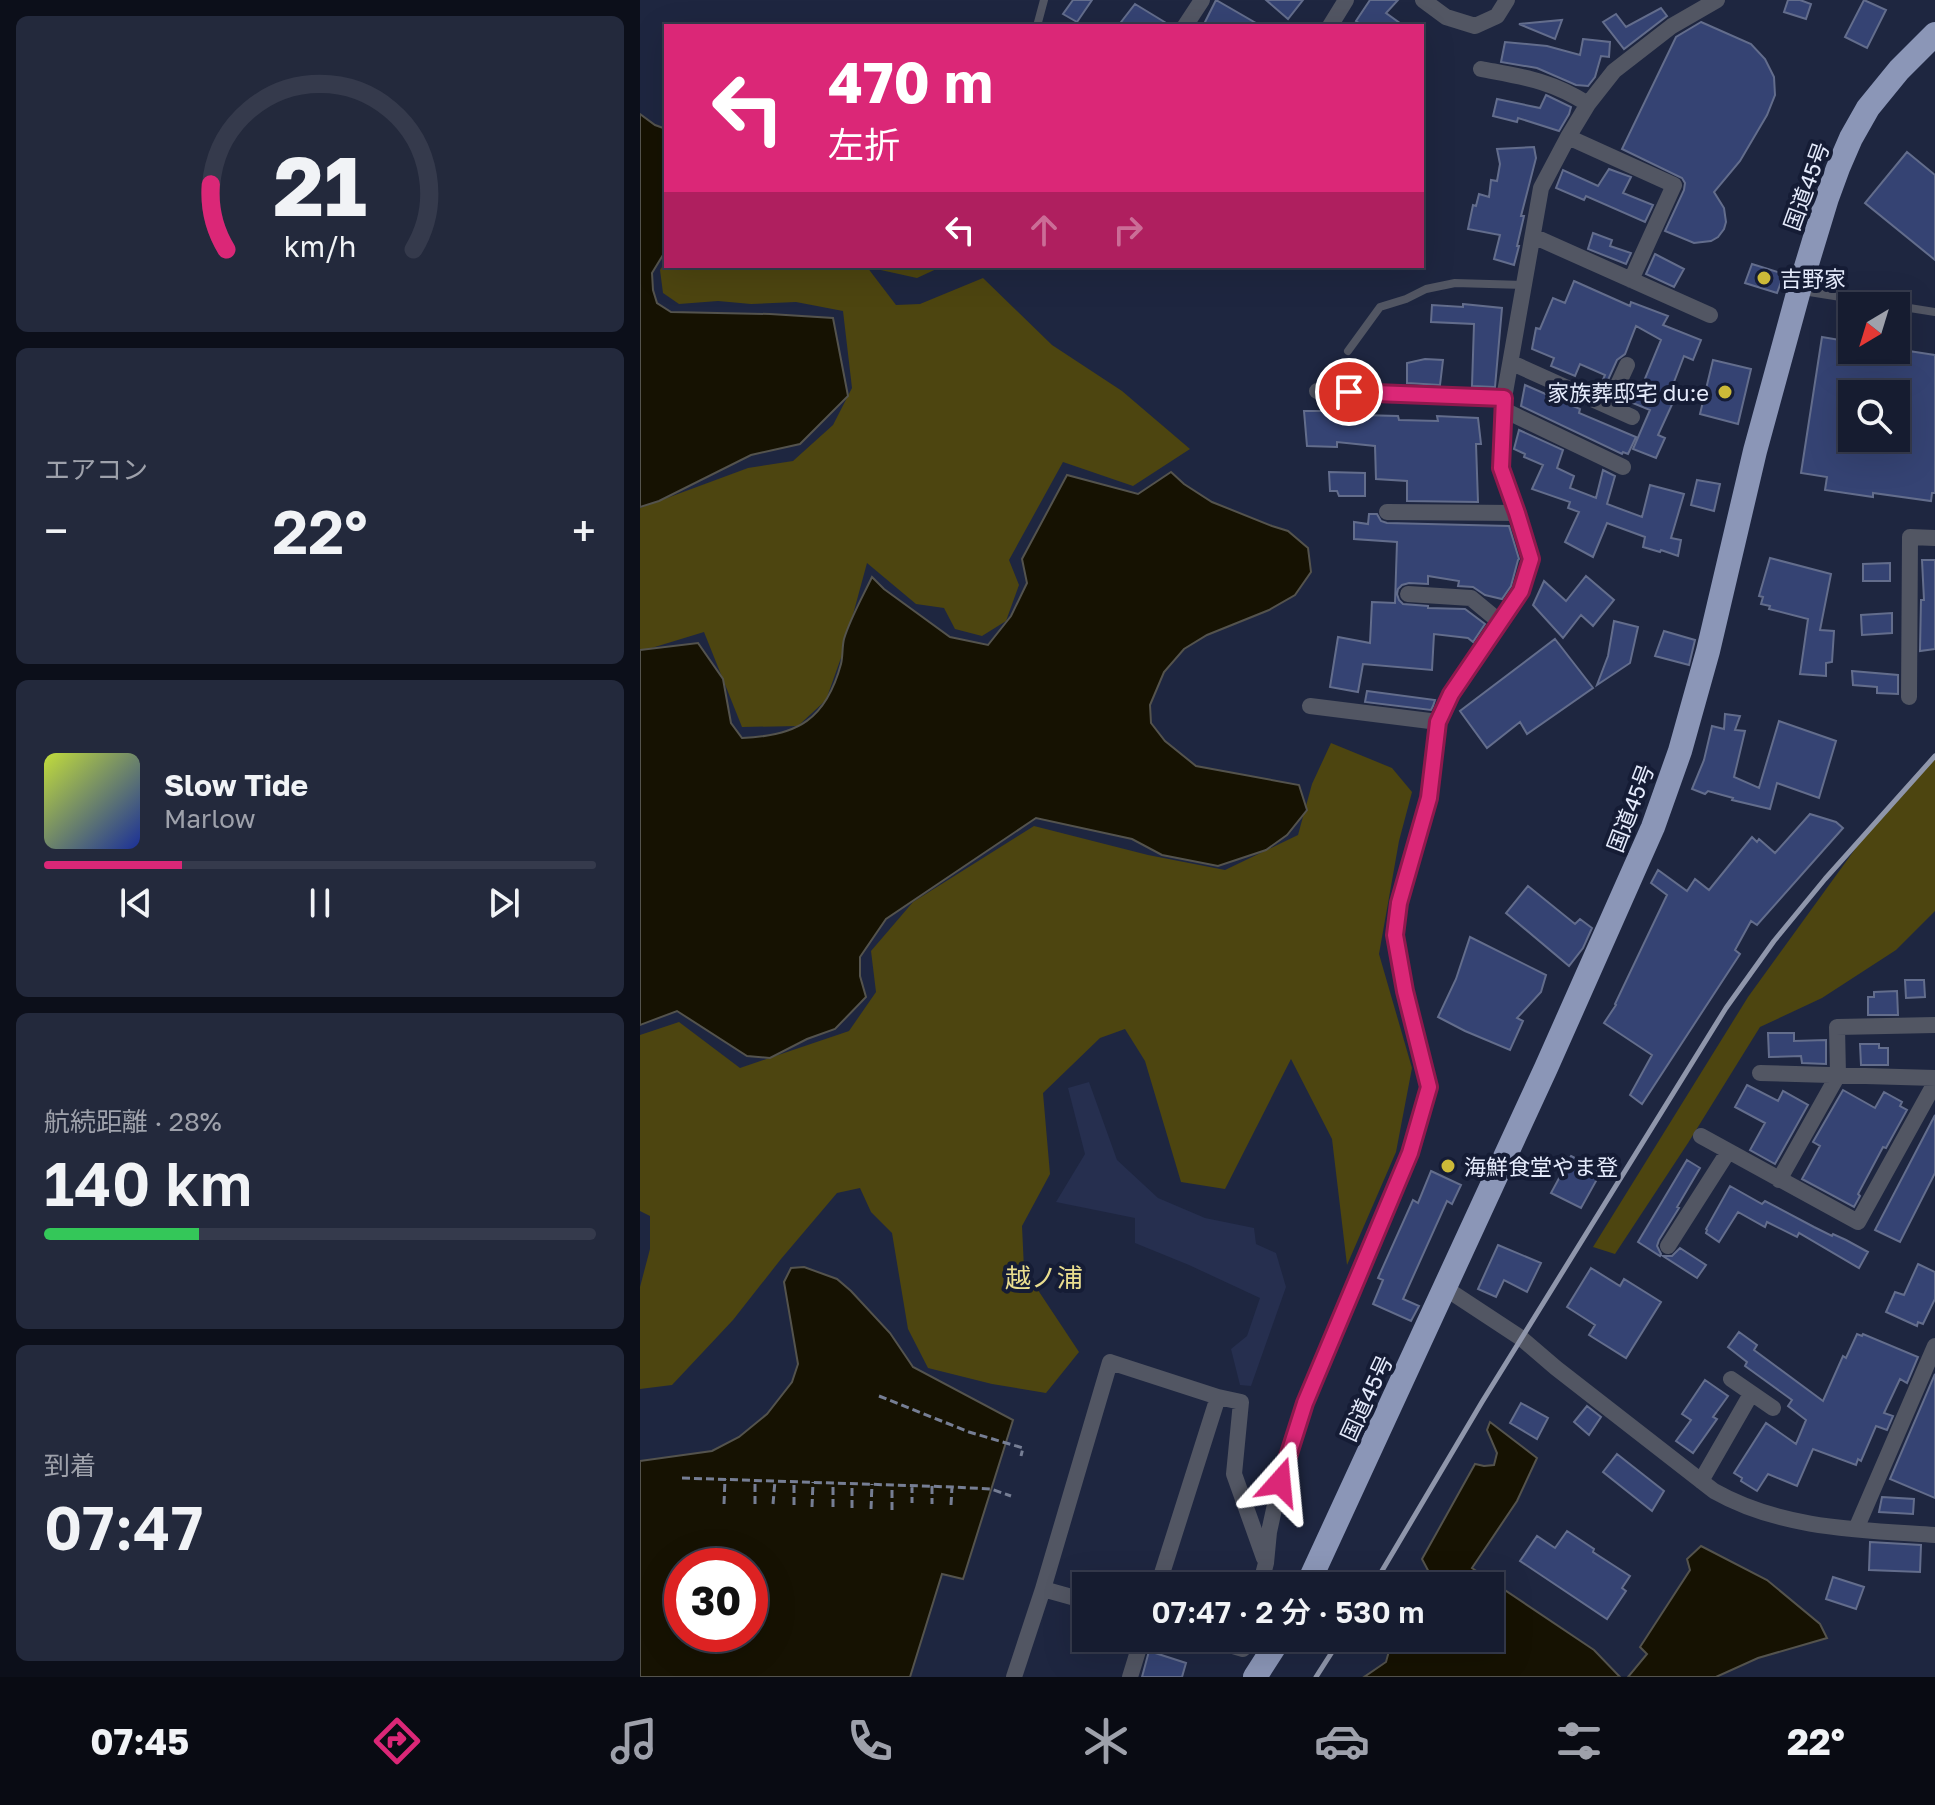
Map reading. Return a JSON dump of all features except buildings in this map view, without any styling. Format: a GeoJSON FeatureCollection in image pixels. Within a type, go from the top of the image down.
{"type":"FeatureCollection","features":[{"type":"Feature","properties":{"kind":"highway","name":"国道45号"},"geometry":{"type":"LineString","coordinates":[[1313,1572],[1653,827],[1680,751],[1708,651],[1755,451],[1799,290],[1827,198],[1851,138],[1868,108],[1899,70],[1935,34]]}},
{"type":"Feature","properties":{"kind":"highway"},"geometry":{"type":"LineString","coordinates":[[1260,1669],[1271,1652]]}},
{"type":"Feature","properties":{"kind":"street"},"geometry":{"type":"LineString","coordinates":[[1186,24],[1202,0]]}},
{"type":"Feature","properties":{"kind":"street"},"geometry":{"type":"LineString","coordinates":[[1331,24],[1346,0]]}},
{"type":"Feature","properties":{"kind":"street"},"geometry":{"type":"LineString","coordinates":[[1423,0],[1446,17],[1475,26],[1497,16],[1507,0]]}},
{"type":"Feature","properties":{"kind":"street"},"geometry":{"type":"LineString","coordinates":[[1264,1572],[1280,1482],[1305,1403],[1410,1153],[1429,1087],[1405,991],[1395,935],[1399,903],[1429,798],[1438,722],[1451,694],[1521,591],[1531,559],[1501,468],[1504,404],[1541,188],[1588,104],[1614,71],[1672,26],[1717,0]]}},
{"type":"Feature","properties":{"kind":"street"},"geometry":{"type":"LineString","coordinates":[[1481,69],[1540,80],[1567,90],[1588,104]]}},
{"type":"Feature","properties":{"kind":"street"},"geometry":{"type":"LineString","coordinates":[[1568,137],[1674,185],[1631,280]]}},
{"type":"Feature","properties":{"kind":"street"},"geometry":{"type":"LineString","coordinates":[[1533,236],[1710,315]]}},
{"type":"Feature","properties":{"kind":"street"},"geometry":{"type":"LineString","coordinates":[[1512,363],[1632,417]]}},
{"type":"Feature","properties":{"kind":"street"},"geometry":{"type":"LineString","coordinates":[[1608,406],[1627,365]]}},
{"type":"Feature","properties":{"kind":"street"},"geometry":{"type":"LineString","coordinates":[[1317,391],[1504,404],[1623,467]]}},
{"type":"Feature","properties":{"kind":"street"},"geometry":{"type":"LineString","coordinates":[[1387,512],[1517,513]]}},
{"type":"Feature","properties":{"kind":"street"},"geometry":{"type":"LineString","coordinates":[[1909,697],[1910,537],[1935,538]]}},
{"type":"Feature","properties":{"kind":"street"},"geometry":{"type":"LineString","coordinates":[[1408,594],[1471,598],[1500,622]]}},
{"type":"Feature","properties":{"kind":"street"},"geometry":{"type":"LineString","coordinates":[[1310,706],[1438,722]]}},
{"type":"Feature","properties":{"kind":"street"},"geometry":{"type":"LineString","coordinates":[[1779,1180],[1838,1075],[1837,1027],[1935,1025]]}},
{"type":"Feature","properties":{"kind":"street"},"geometry":{"type":"LineString","coordinates":[[1701,1136],[1858,1222],[1935,1081],[1760,1073]]}},
{"type":"Feature","properties":{"kind":"street"},"geometry":{"type":"LineString","coordinates":[[1668,1246],[1728,1152]]}},
{"type":"Feature","properties":{"kind":"street"},"geometry":{"type":"LineString","coordinates":[[1445,1288],[1521,1338],[1701,1481],[1735,1503],[1785,1519],[1856,1529],[1935,1535]]}},
{"type":"Feature","properties":{"kind":"street"},"geometry":{"type":"LineString","coordinates":[[1856,1529],[1935,1346]]}},
{"type":"Feature","properties":{"kind":"street"},"geometry":{"type":"LineString","coordinates":[[1014,1677],[1110,1362],[1241,1402],[1234,1474],[1266,1563]]}},
{"type":"Feature","properties":{"kind":"street"},"geometry":{"type":"LineString","coordinates":[[1731,1379],[1773,1408]]}},
{"type":"Feature","properties":{"kind":"street"},"geometry":{"type":"LineString","coordinates":[[1701,1481],[1751,1394]]}},
{"type":"Feature","properties":{"kind":"street"},"geometry":{"type":"LineString","coordinates":[[1162,1572],[1218,1397]]}},
{"type":"Feature","properties":{"kind":"street"},"geometry":{"type":"LineString","coordinates":[[1043,1589],[1072,1597]]}},
{"type":"Feature","properties":{"kind":"street"},"geometry":{"type":"LineString","coordinates":[[1130,1677],[1138,1652]]}},
{"type":"Feature","properties":{"kind":"street"},"geometry":{"type":"LineString","coordinates":[[1249,1652],[1260,1669]]}},
{"type":"Feature","properties":{"kind":"lane"},"geometry":{"type":"LineString","coordinates":[[1036,24],[1044,0]]}},
{"type":"Feature","properties":{"kind":"lane"},"geometry":{"type":"LineString","coordinates":[[1348,351],[1380,307],[1426,289],[1455,283],[1525,285]]}},
{"type":"Feature","properties":{"kind":"lane"},"geometry":{"type":"LineString","coordinates":[[1799,290],[1935,312]]}},
{"type":"Feature","properties":{"kind":"path"},"geometry":{"type":"LineString","coordinates":[[879,1396],[969,1432],[1023,1448],[1021,1456]]}},
{"type":"Feature","properties":{"kind":"path"},"geometry":{"type":"LineString","coordinates":[[682,1478],[991,1489],[1011,1496]]}},
{"type":"Feature","properties":{"kind":"path"},"geometry":{"type":"LineString","coordinates":[[724,1504],[725,1479]]}},
{"type":"Feature","properties":{"kind":"path"},"geometry":{"type":"LineString","coordinates":[[755,1480],[755,1504]]}},
{"type":"Feature","properties":{"kind":"path"},"geometry":{"type":"LineString","coordinates":[[773,1504],[775,1481]]}},
{"type":"Feature","properties":{"kind":"path"},"geometry":{"type":"LineString","coordinates":[[794,1481],[794,1505]]}},
{"type":"Feature","properties":{"kind":"path"},"geometry":{"type":"LineString","coordinates":[[812,1507],[813,1482]]}},
{"type":"Feature","properties":{"kind":"path"},"geometry":{"type":"LineString","coordinates":[[833,1483],[833,1507]]}},
{"type":"Feature","properties":{"kind":"path"},"geometry":{"type":"LineString","coordinates":[[852,1483],[852,1508]]}},
{"type":"Feature","properties":{"kind":"path"},"geometry":{"type":"LineString","coordinates":[[871,1509],[872,1484]]}},
{"type":"Feature","properties":{"kind":"path"},"geometry":{"type":"LineString","coordinates":[[892,1485],[892,1510]]}},
{"type":"Feature","properties":{"kind":"path"},"geometry":{"type":"LineString","coordinates":[[912,1485],[912,1503]]}},
{"type":"Feature","properties":{"kind":"path"},"geometry":{"type":"LineString","coordinates":[[932,1486],[932,1504]]}},
{"type":"Feature","properties":{"kind":"path"},"geometry":{"type":"LineString","coordinates":[[951,1505],[952,1487]]}},
{"type":"Feature","properties":{"kind":"shaded area"},"geometry":{"type":"Polygon","coordinates":[[[640,114],[664,128],[664,253],[652,273],[657,303],[671,312],[833,318],[848,396],[800,444],[751,455],[659,501],[640,507],[640,114]]]}},
{"type":"Feature","properties":{"kind":"shaded area"},"geometry":{"type":"Polygon","coordinates":[[[664,264],[664,268],[868,268],[896,305],[920,304],[983,278],[1052,345],[1122,391],[1190,449],[1133,486],[1063,462],[1009,560],[1019,585],[1006,621],[982,636],[955,629],[944,608],[916,604],[867,563],[842,655],[826,700],[798,726],[742,727],[704,632],[640,649],[640,508],[748,468],[793,461],[833,425],[852,388],[843,311],[796,302],[679,304],[663,293],[660,270],[664,264]]]}},
{"type":"Feature","properties":{"kind":"shaded area"},"geometry":{"type":"Polygon","coordinates":[[[872,268],[939,268],[917,278],[872,268]]]}},
{"type":"Feature","properties":{"kind":"shaded area"},"geometry":{"type":"Polygon","coordinates":[[[1171,472],[1212,502],[1288,531],[1308,548],[1311,572],[1295,595],[1269,610],[1207,635],[1184,649],[1164,672],[1150,705],[1151,723],[1165,741],[1196,766],[1299,785],[1307,810],[1287,835],[1266,850],[1218,866],[1162,855],[1132,839],[1036,818],[886,919],[860,957],[860,976],[866,997],[835,1029],[770,1058],[747,1056],[677,1011],[640,1025],[640,650],[698,643],[723,679],[731,723],[742,738],[762,737],[794,728],[818,711],[835,683],[843,642],[872,577],[950,637],[988,645],[1011,616],[1027,583],[1022,559],[1067,475],[1138,494],[1171,472]]]}},
{"type":"Feature","properties":{"kind":"shaded area"},"geometry":{"type":"Polygon","coordinates":[[[1331,743],[1392,768],[1412,792],[1399,841],[1379,954],[1412,1068],[1396,1152],[1347,1265],[1332,1139],[1291,1059],[1225,1189],[1181,1182],[1145,1061],[1125,1029],[1100,1038],[1043,1093],[1050,1174],[1022,1226],[1024,1269],[1079,1352],[1046,1393],[928,1368],[908,1329],[892,1233],[871,1212],[860,1188],[837,1193],[733,1320],[672,1385],[640,1389],[640,1287],[650,1249],[650,1216],[640,1211],[640,1035],[679,1022],[740,1068],[849,1031],[876,992],[871,951],[913,902],[1034,826],[1148,855],[1225,870],[1298,835],[1312,784],[1331,743]]]}},
{"type":"Feature","properties":{"kind":"shaded area"},"geometry":{"type":"Polygon","coordinates":[[[1935,756],[1935,911],[1896,950],[1822,998],[1760,1027],[1615,1254],[1593,1247],[1748,997],[1874,823],[1935,756]]]}},
{"type":"Feature","properties":{"kind":"shaded area"},"geometry":{"type":"Polygon","coordinates":[[[1089,1082],[1117,1160],[1158,1198],[1205,1218],[1254,1228],[1256,1244],[1276,1253],[1286,1287],[1251,1386],[1240,1385],[1231,1349],[1247,1336],[1260,1298],[1135,1243],[1135,1218],[1056,1202],[1085,1154],[1068,1088],[1089,1082]]]}},
{"type":"Feature","properties":{"kind":"shaded area"},"geometry":{"type":"Polygon","coordinates":[[[804,1267],[837,1279],[890,1333],[913,1367],[1013,1420],[963,1579],[942,1574],[910,1677],[640,1677],[640,1461],[712,1451],[739,1437],[767,1414],[792,1382],[798,1364],[784,1282],[791,1268],[804,1267]]]}},
{"type":"Feature","properties":{"kind":"shaded area"},"geometry":{"type":"Polygon","coordinates":[[[1490,1422],[1537,1458],[1517,1501],[1472,1568],[1478,1572],[1429,1572],[1422,1559],[1475,1464],[1494,1465],[1497,1453],[1487,1430],[1490,1422]]]}},
{"type":"Feature","properties":{"kind":"shaded area"},"geometry":{"type":"Polygon","coordinates":[[[1701,1546],[1767,1580],[1820,1624],[1827,1638],[1758,1658],[1716,1677],[1628,1677],[1647,1654],[1640,1647],[1690,1570],[1687,1559],[1701,1546]]]}},
{"type":"Feature","properties":{"kind":"shaded area"},"geometry":{"type":"Polygon","coordinates":[[[1504,1590],[1594,1650],[1620,1677],[1364,1677],[1386,1662],[1389,1652],[1504,1652],[1504,1590]]]}},
{"type":"Feature","properties":{"kind":"railway"},"geometry":{"type":"LineString","coordinates":[[1381,1572],[1482,1402],[1726,1008],[1774,941],[1825,879],[1935,756]]}},
{"type":"Feature","properties":{"kind":"railway"},"geometry":{"type":"LineString","coordinates":[[1316,1677],[1332,1652]]}},
{"type":"Feature","properties":{"kind":"place","name":"吉野家"},"geometry":{"type":"Point","coordinates":[1764,278]}},
{"type":"Feature","properties":{"kind":"place","name":"家族葬邸宅 du:e"},"geometry":{"type":"Point","coordinates":[1725,392]}},
{"type":"Feature","properties":{"kind":"place","name":"海鮮食堂やま登"},"geometry":{"type":"Point","coordinates":[1448,1166]}},
{"type":"Feature","properties":{"kind":"district","name":"越ノ浦"},"geometry":{"type":"Point","coordinates":[1044,1277]}},
{"type":"Feature","properties":{"kind":"route"},"geometry":{"type":"LineString","coordinates":[[1280,1482],[1305,1403],[1410,1153],[1429,1087],[1405,991],[1395,935],[1399,903],[1429,798],[1438,722],[1451,694],[1521,591],[1531,559],[1501,468],[1504,398],[1349,392]]}}]}
